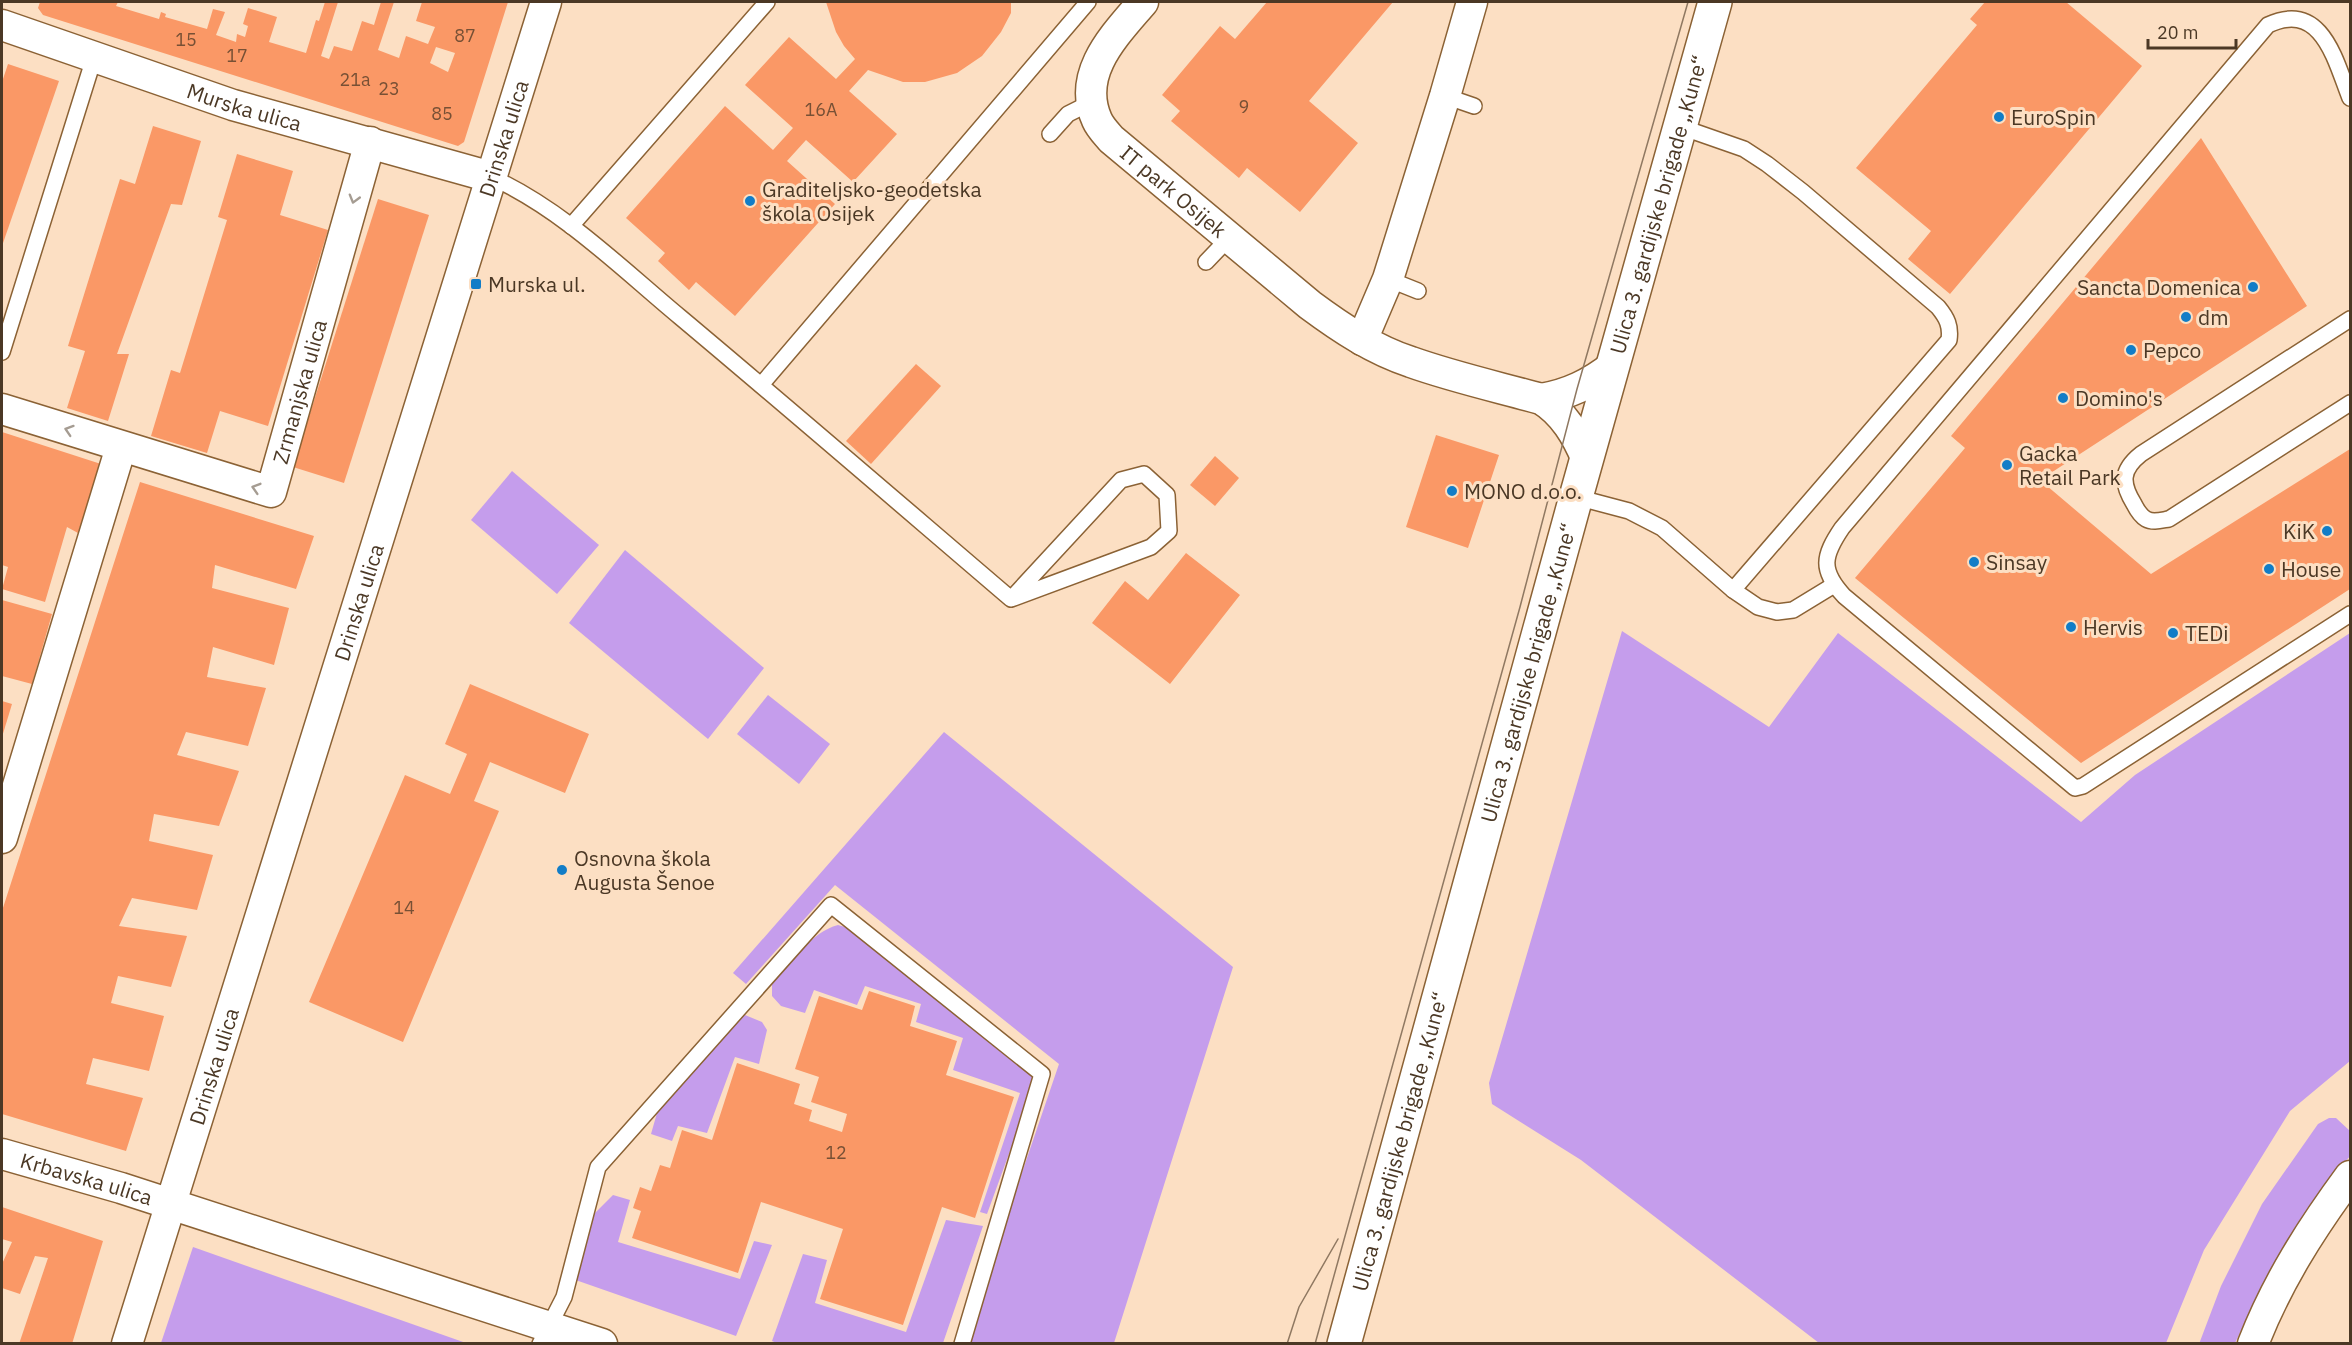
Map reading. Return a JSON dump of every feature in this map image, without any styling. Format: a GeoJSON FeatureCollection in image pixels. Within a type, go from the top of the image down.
{"type":"FeatureCollection","features":[{"type":"Feature","properties":{"kind":"street","name":"Drinska ulica"},"geometry":{"type":"LineString","coordinates":[[127,1344],[546,2]]}},
{"type":"Feature","properties":{"kind":"street","name":"IT park Osijek"},"geometry":{"type":"LineString","coordinates":[[1143,2],[1100,55],[1092,78],[1092,102],[1097,121],[1111,139],[1310,305],[1362,340],[1410,362],[1540,399],[1556,411],[1574,431],[1587,460]]}},
{"type":"Feature","properties":{"kind":"street"},"geometry":{"type":"LineString","coordinates":[[1362,340],[1388,279],[1472,2]]}},
{"type":"Feature","properties":{"kind":"street","name":"Ulica 3. gardijske brigade „Kune“"},"geometry":{"type":"LineString","coordinates":[[1344,1344],[1576,497],[1715,2]]}},
{"type":"Feature","properties":{"kind":"street","name":"Murska ulica"},"geometry":{"type":"LineString","coordinates":[[2,25],[233,105],[491,177]]}},
{"type":"Feature","properties":{"kind":"street","name":"Zrmanjska ulica"},"geometry":{"type":"LineString","coordinates":[[2,409],[271,492],[370,142]]}},
{"type":"Feature","properties":{"kind":"street","name":"IT park Osijek"},"geometry":{"type":"LineString","coordinates":[[1540,399],[1567,394],[1584,387],[1594,382],[1613,366]]}},
{"type":"Feature","properties":{"kind":"street"},"geometry":{"type":"LineString","coordinates":[[2,838],[121,447]]}},
{"type":"Feature","properties":{"kind":"street","name":"Krbavska ulica"},"geometry":{"type":"LineString","coordinates":[[2,1154],[171,1204]]}},
{"type":"Feature","properties":{"kind":"street"},"geometry":{"type":"LineString","coordinates":[[2253,1344],[2282,1277],[2350,1176]]}},
{"type":"Feature","properties":{"kind":"street"},"geometry":{"type":"LineString","coordinates":[[171,1204],[545,1335],[602,1344]]}},
{"type":"Feature","properties":{"kind":"lane"},"geometry":{"type":"LineString","coordinates":[[571,226],[767,2]]}},
{"type":"Feature","properties":{"kind":"lane"},"geometry":{"type":"LineString","coordinates":[[761,385],[1088,2]]}},
{"type":"Feature","properties":{"kind":"lane"},"geometry":{"type":"LineString","coordinates":[[2350,98],[2328,44],[2319,29],[2309,21],[2295,18],[2283,18],[2268,25],[1842,528],[1830,545],[1826,558],[1828,573],[1834,585],[1844,596],[2075,788],[2083,786],[2350,614]]}},
{"type":"Feature","properties":{"kind":"lane"},"geometry":{"type":"LineString","coordinates":[[2,352],[94,58]]}},
{"type":"Feature","properties":{"kind":"lane"},"geometry":{"type":"LineString","coordinates":[[1445,96],[1474,106]]}},
{"type":"Feature","properties":{"kind":"lane"},"geometry":{"type":"LineString","coordinates":[[1050,134],[1068,114],[1092,102]]}},
{"type":"Feature","properties":{"kind":"lane"},"geometry":{"type":"LineString","coordinates":[[1681,127],[1744,149],[1767,164],[1829,213],[1938,307],[1949,323],[1949,340],[1733,590]]}},
{"type":"Feature","properties":{"kind":"lane"},"geometry":{"type":"LineString","coordinates":[[491,177],[520,190],[571,226],[1011,599]]}},
{"type":"Feature","properties":{"kind":"lane"},"geometry":{"type":"LineString","coordinates":[[1206,262],[1229,238]]}},
{"type":"Feature","properties":{"kind":"lane"},"geometry":{"type":"LineString","coordinates":[[1388,279],[1418,291]]}},
{"type":"Feature","properties":{"kind":"lane"},"geometry":{"type":"LineString","coordinates":[[2350,319],[2141,454],[2131,462],[2126,470],[2125,486],[2136,508],[2146,519],[2157,521],[2169,519],[2350,402]]}},
{"type":"Feature","properties":{"kind":"lane"},"geometry":{"type":"LineString","coordinates":[[1144,474],[1167,495],[1169,531],[1151,547],[1011,599],[1121,480],[1144,474]]}},
{"type":"Feature","properties":{"kind":"lane"},"geometry":{"type":"LineString","coordinates":[[1576,497],[1629,511],[1662,528],[1733,590],[1758,608],[1777,612],[1793,610],[1834,585]]}},
{"type":"Feature","properties":{"kind":"lane"},"geometry":{"type":"LineString","coordinates":[[545,1335],[564,1297],[598,1167],[831,905],[1042,1074],[962,1344]]}},
{"type":"Feature","properties":{"kind":"shaded area"},"geometry":{"type":"Polygon","coordinates":[[[512,471],[599,545],[557,594],[471,520],[512,471]]]}},
{"type":"Feature","properties":{"kind":"shaded area"},"geometry":{"type":"Polygon","coordinates":[[[625,550],[764,668],[708,739],[569,623],[625,550]]]}},
{"type":"Feature","properties":{"kind":"shaded area"},"geometry":{"type":"Polygon","coordinates":[[[1622,631],[1769,727],[1838,633],[2081,822],[2135,775],[2350,633],[2350,1061],[2290,1111],[2204,1250],[2166,1343],[1819,1343],[1581,1160],[1492,1104],[1489,1083],[1622,631]]]}},
{"type":"Feature","properties":{"kind":"shaded area"},"geometry":{"type":"Polygon","coordinates":[[[768,695],[830,744],[799,784],[737,734],[768,695]]]}},
{"type":"Feature","properties":{"kind":"shaded area"},"geometry":{"type":"Polygon","coordinates":[[[944,732],[1233,967],[1114,1343],[964,1343],[1059,1064],[835,885],[746,984],[733,973],[944,732]]]}},
{"type":"Feature","properties":{"kind":"shaded area"},"geometry":{"type":"Polygon","coordinates":[[[838,925],[852,929],[1037,1077],[987,1214],[980,1212],[1020,1093],[953,1070],[963,1038],[916,1022],[921,1004],[865,986],[857,1005],[814,990],[805,1013],[781,1006],[772,996],[772,984],[810,941],[838,925]]]}},
{"type":"Feature","properties":{"kind":"shaded area"},"geometry":{"type":"Polygon","coordinates":[[[745,1015],[762,1022],[767,1030],[759,1064],[735,1057],[707,1133],[678,1126],[672,1141],[651,1134],[657,1113],[738,1018],[745,1015]]]}},
{"type":"Feature","properties":{"kind":"shaded area"},"geometry":{"type":"Polygon","coordinates":[[[2329,1118],[2336,1118],[2350,1131],[2350,1156],[2322,1190],[2275,1261],[2235,1343],[2199,1344],[2221,1286],[2262,1204],[2318,1124],[2329,1118]]]}},
{"type":"Feature","properties":{"kind":"shaded area"},"geometry":{"type":"Polygon","coordinates":[[[613,1195],[630,1200],[618,1242],[740,1279],[754,1241],[772,1245],[736,1336],[567,1277],[590,1218],[613,1195]]]}},
{"type":"Feature","properties":{"kind":"shaded area"},"geometry":{"type":"Polygon","coordinates":[[[946,1220],[983,1226],[943,1343],[779,1344],[772,1341],[803,1254],[827,1260],[815,1303],[906,1332],[946,1220]]]}},
{"type":"Feature","properties":{"kind":"shaded area"},"geometry":{"type":"Polygon","coordinates":[[[193,1247],[466,1343],[161,1343],[193,1247]]]}},
{"type":"Feature","properties":{"kind":"building"},"geometry":{"type":"Polygon","coordinates":[[[40,2],[118,2],[116,6],[159,19],[161,12],[166,14],[165,17],[207,29],[213,9],[225,12],[216,35],[236,42],[237,34],[245,37],[248,26],[243,24],[248,8],[277,17],[269,42],[306,53],[316,20],[319,21],[325,2],[338,2],[321,56],[329,59],[334,46],[352,51],[362,21],[374,25],[381,2],[394,2],[378,50],[399,58],[406,36],[428,44],[435,27],[416,21],[422,2],[508,2],[464,142],[458,146],[43,15],[38,8],[40,2]],[[436,47],[430,63],[448,72],[455,53],[436,47]]]}},
{"type":"Feature","properties":{"kind":"building"},"geometry":{"type":"Polygon","coordinates":[[[826,2],[1011,2],[1011,13],[1001,32],[982,56],[957,73],[925,82],[903,82],[868,70],[849,91],[897,134],[853,182],[806,140],[787,161],[835,204],[735,316],[696,282],[689,290],[658,261],[665,253],[626,218],[725,106],[773,150],[793,128],[745,85],[789,37],[836,79],[855,59],[836,32],[826,2]]]}},
{"type":"Feature","properties":{"kind":"building"},"geometry":{"type":"Polygon","coordinates":[[[1267,2],[1393,2],[1309,101],[1358,143],[1300,212],[1247,168],[1239,178],[1171,121],[1180,111],[1162,95],[1220,26],[1235,39],[1267,2]]]}},
{"type":"Feature","properties":{"kind":"building","name":"EuroSpin"},"geometry":{"type":"Polygon","coordinates":[[[1985,2],[2066,2],[2142,66],[1950,294],[1908,259],[1931,231],[1856,168],[1977,25],[1970,19],[1985,2]]]}},
{"type":"Feature","properties":{"kind":"building"},"geometry":{"type":"Polygon","coordinates":[[[8,64],[59,81],[2,246],[2,82],[8,64]]]}},
{"type":"Feature","properties":{"kind":"building"},"geometry":{"type":"Polygon","coordinates":[[[153,126],[201,141],[182,205],[171,204],[117,354],[129,354],[108,421],[67,408],[85,351],[68,346],[120,179],[135,184],[153,126]]]}},
{"type":"Feature","properties":{"kind":"building","name":"Gacka Retail Park"},"geometry":{"type":"Polygon","coordinates":[[[2201,138],[2307,306],[2040,480],[2151,574],[2350,449],[2350,589],[2081,763],[1855,578],[1965,448],[1951,436],[2201,138]]]}},
{"type":"Feature","properties":{"kind":"building"},"geometry":{"type":"Polygon","coordinates":[[[237,154],[293,171],[280,215],[328,230],[268,426],[220,411],[207,453],[151,436],[171,370],[180,373],[227,220],[218,217],[237,154]]]}},
{"type":"Feature","properties":{"kind":"building"},"geometry":{"type":"Polygon","coordinates":[[[378,199],[429,215],[344,483],[293,467],[378,199]]]}},
{"type":"Feature","properties":{"kind":"building"},"geometry":{"type":"Polygon","coordinates":[[[916,364],[941,386],[871,464],[846,441],[916,364]]]}},
{"type":"Feature","properties":{"kind":"building"},"geometry":{"type":"Polygon","coordinates":[[[2,432],[101,464],[78,533],[67,527],[45,602],[2,589],[8,567],[2,565],[2,432]]]}},
{"type":"Feature","properties":{"kind":"building","name":"MONO d.o.o."},"geometry":{"type":"Polygon","coordinates":[[[1436,435],[1499,455],[1468,548],[1406,527],[1436,435]]]}},
{"type":"Feature","properties":{"kind":"building"},"geometry":{"type":"Polygon","coordinates":[[[1215,456],[1239,478],[1215,506],[1190,485],[1215,456]]]}},
{"type":"Feature","properties":{"kind":"building"},"geometry":{"type":"Polygon","coordinates":[[[140,482],[314,536],[296,589],[215,565],[212,588],[289,608],[274,665],[213,647],[207,677],[266,688],[248,746],[186,732],[177,755],[239,771],[219,826],[154,814],[149,841],[213,855],[197,910],[132,898],[119,926],[187,936],[171,987],[118,976],[111,1003],[164,1016],[149,1071],[93,1058],[86,1084],[143,1098],[126,1151],[2,1114],[2,911],[140,482]]]}},
{"type":"Feature","properties":{"kind":"building"},"geometry":{"type":"Polygon","coordinates":[[[1186,553],[1240,595],[1170,684],[1092,623],[1125,581],[1148,600],[1186,553]]]}},
{"type":"Feature","properties":{"kind":"building"},"geometry":{"type":"Polygon","coordinates":[[[2,600],[52,614],[32,684],[2,676],[2,600]]]}},
{"type":"Feature","properties":{"kind":"building"},"geometry":{"type":"Polygon","coordinates":[[[470,684],[589,734],[565,793],[490,762],[474,801],[499,811],[403,1042],[309,1002],[405,775],[450,794],[467,754],[445,744],[470,684]]]}},
{"type":"Feature","properties":{"kind":"building"},"geometry":{"type":"Polygon","coordinates":[[[2,701],[12,704],[2,737],[2,701]]]}},
{"type":"Feature","properties":{"kind":"building"},"geometry":{"type":"Polygon","coordinates":[[[869,991],[915,1006],[910,1026],[957,1041],[946,1075],[1014,1097],[975,1218],[942,1207],[903,1325],[820,1299],[843,1229],[761,1202],[738,1273],[632,1238],[641,1211],[633,1208],[640,1187],[651,1191],[660,1165],[670,1168],[682,1130],[712,1140],[737,1063],[800,1084],[794,1104],[812,1110],[809,1121],[842,1132],[847,1114],[811,1102],[819,1077],[795,1069],[819,996],[862,1010],[869,991]]]}},
{"type":"Feature","properties":{"kind":"building"},"geometry":{"type":"Polygon","coordinates":[[[2,1207],[103,1241],[72,1344],[19,1344],[48,1258],[35,1256],[20,1294],[2,1288],[2,1264],[12,1242],[2,1239],[2,1207]]]}},
{"type":"Feature","properties":{"kind":"tram line"},"geometry":{"type":"LineString","coordinates":[[1315,1344],[1520,607],[1577,389],[1688,2]]}},
{"type":"Feature","properties":{"kind":"tram line"},"geometry":{"type":"LineString","coordinates":[[1287,1344],[1299,1307],[1338,1239]]}},
{"type":"Feature","properties":{"kind":"place","name":"EuroSpin"},"geometry":{"type":"Point","coordinates":[1999,117]}},
{"type":"Feature","properties":{"kind":"place","name":"Graditeljsko-geodetska škola Osijek"},"geometry":{"type":"Point","coordinates":[750,201]}},
{"type":"Feature","properties":{"kind":"place","name":"Murska ul."},"geometry":{"type":"Point","coordinates":[476,284]}},
{"type":"Feature","properties":{"kind":"place","name":"Sancta Domenica"},"geometry":{"type":"Point","coordinates":[2253,287]}},
{"type":"Feature","properties":{"kind":"place","name":"dm"},"geometry":{"type":"Point","coordinates":[2186,317]}},
{"type":"Feature","properties":{"kind":"place","name":"Pepco"},"geometry":{"type":"Point","coordinates":[2131,350]}},
{"type":"Feature","properties":{"kind":"place","name":"Domino's"},"geometry":{"type":"Point","coordinates":[2063,398]}},
{"type":"Feature","properties":{"kind":"place","name":"Gacka Retail Park"},"geometry":{"type":"Point","coordinates":[2007,465]}},
{"type":"Feature","properties":{"kind":"place","name":"MONO d.o.o."},"geometry":{"type":"Point","coordinates":[1452,491]}},
{"type":"Feature","properties":{"kind":"place","name":"KiK"},"geometry":{"type":"Point","coordinates":[2327,531]}},
{"type":"Feature","properties":{"kind":"place","name":"Sinsay"},"geometry":{"type":"Point","coordinates":[1974,562]}},
{"type":"Feature","properties":{"kind":"place","name":"House"},"geometry":{"type":"Point","coordinates":[2269,569]}},
{"type":"Feature","properties":{"kind":"place","name":"Hervis"},"geometry":{"type":"Point","coordinates":[2071,627]}},
{"type":"Feature","properties":{"kind":"place","name":"TEDi"},"geometry":{"type":"Point","coordinates":[2173,633]}},
{"type":"Feature","properties":{"kind":"place","name":"Osnovna škola Augusta Šenoe"},"geometry":{"type":"Point","coordinates":[562,870]}}]}
